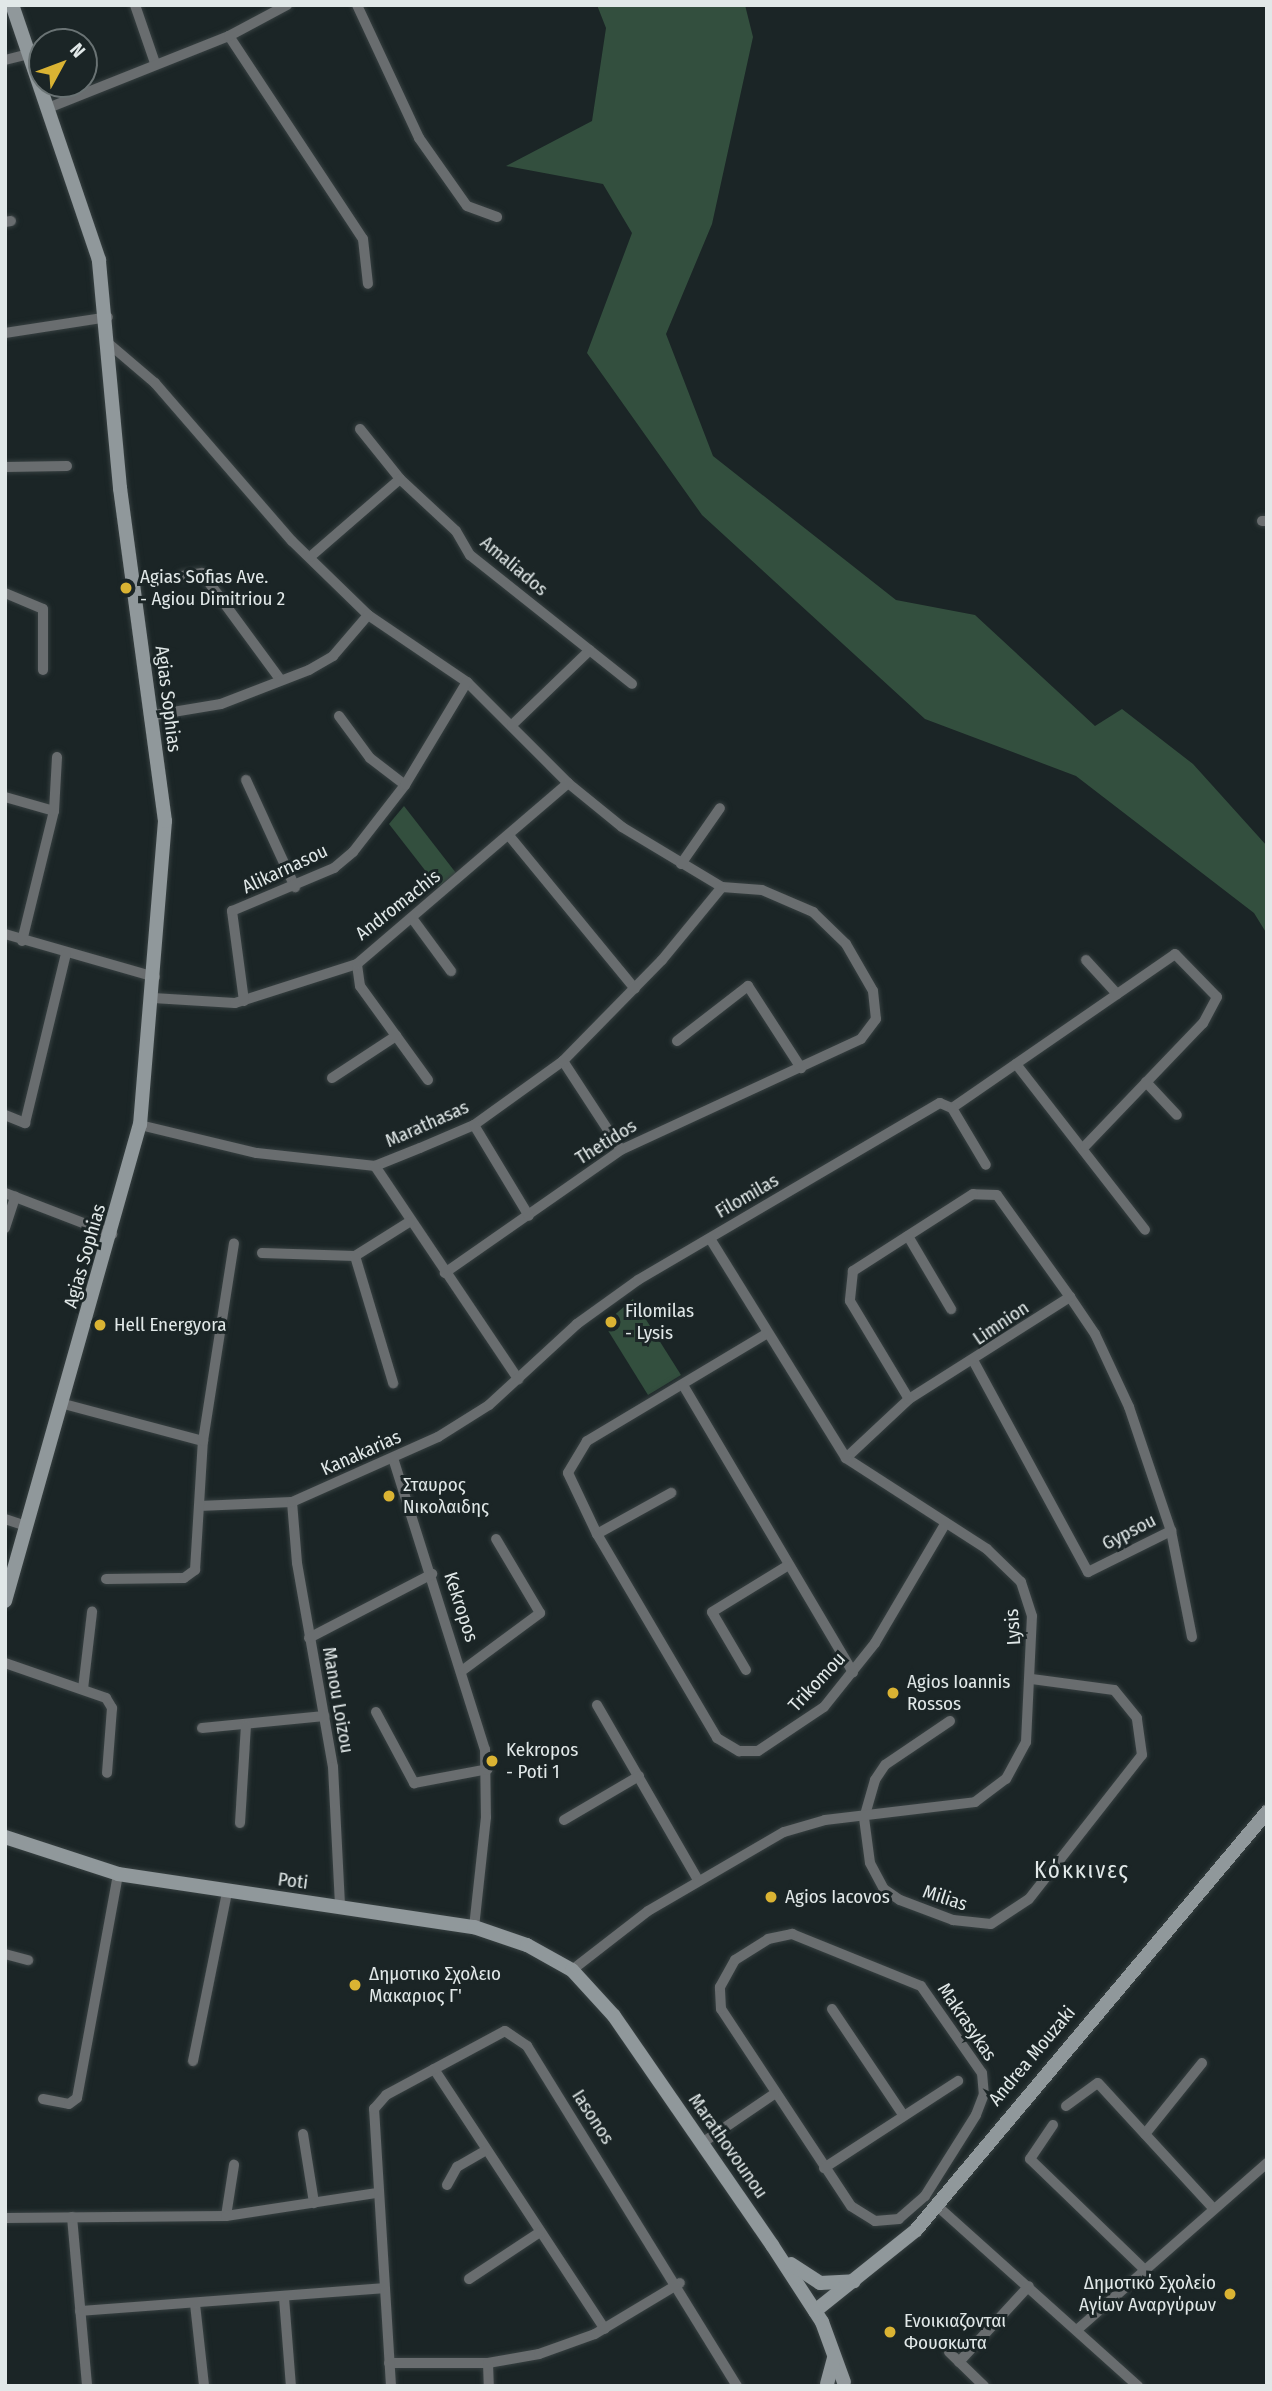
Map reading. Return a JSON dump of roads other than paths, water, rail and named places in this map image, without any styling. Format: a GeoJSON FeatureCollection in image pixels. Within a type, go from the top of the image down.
{"type":"FeatureCollection","features":[{"type":"Feature","properties":{"kind":"street","name":"Agias Sophias"},"geometry":{"type":"LineString","coordinates":[[12,5],[28,51]]}},
{"type":"Feature","properties":{"kind":"street"},"geometry":{"type":"LineString","coordinates":[[135,5],[155,63]]}},
{"type":"Feature","properties":{"kind":"street"},"geometry":{"type":"LineString","coordinates":[[357,5],[419,138],[467,206],[497,217]]}},
{"type":"Feature","properties":{"kind":"street"},"geometry":{"type":"LineString","coordinates":[[48,108],[155,63],[229,36],[281,7]]}},
{"type":"Feature","properties":{"kind":"street"},"geometry":{"type":"LineString","coordinates":[[229,36],[363,239],[368,284]]}},
{"type":"Feature","properties":{"kind":"street"},"geometry":{"type":"LineString","coordinates":[[5,60],[28,54]]}},
{"type":"Feature","properties":{"kind":"street","name":"Agias Sophias"},"geometry":{"type":"LineString","coordinates":[[5,1601],[64,1404],[140,1125],[155,977],[165,821],[149,716],[108,343],[108,317],[92,227],[44,98]]}},
{"type":"Feature","properties":{"kind":"street"},"geometry":{"type":"LineString","coordinates":[[5,333],[108,317]]}},
{"type":"Feature","properties":{"kind":"street"},"geometry":{"type":"LineString","coordinates":[[108,343],[155,383],[310,557],[368,615],[467,682],[568,783],[681,864],[722,887]]}},
{"type":"Feature","properties":{"kind":"street","name":"Amaliados"},"geometry":{"type":"LineString","coordinates":[[360,429],[400,479],[456,531],[470,555],[632,684]]}},
{"type":"Feature","properties":{"kind":"street"},"geometry":{"type":"LineString","coordinates":[[5,467],[67,466]]}},
{"type":"Feature","properties":{"kind":"street"},"geometry":{"type":"LineString","coordinates":[[310,557],[400,479]]}},
{"type":"Feature","properties":{"kind":"street"},"geometry":{"type":"LineString","coordinates":[[183,576],[202,573],[279,678]]}},
{"type":"Feature","properties":{"kind":"street"},"geometry":{"type":"LineString","coordinates":[[5,593],[43,609],[43,670]]}},
{"type":"Feature","properties":{"kind":"street"},"geometry":{"type":"LineString","coordinates":[[149,716],[221,704],[333,656],[368,615]]}},
{"type":"Feature","properties":{"kind":"street"},"geometry":{"type":"LineString","coordinates":[[512,725],[590,650]]}},
{"type":"Feature","properties":{"kind":"street","name":"Alikarnasou"},"geometry":{"type":"LineString","coordinates":[[244,1001],[232,911],[295,887],[353,852],[405,785],[467,682]]}},
{"type":"Feature","properties":{"kind":"street"},"geometry":{"type":"LineString","coordinates":[[339,716],[370,758],[405,785]]}},
{"type":"Feature","properties":{"kind":"street"},"geometry":{"type":"LineString","coordinates":[[22,942],[54,811],[57,757]]}},
{"type":"Feature","properties":{"kind":"street"},"geometry":{"type":"LineString","coordinates":[[246,780],[295,887]]}},
{"type":"Feature","properties":{"kind":"street","name":"Andromachis"},"geometry":{"type":"LineString","coordinates":[[428,1080],[360,986],[357,964],[511,838],[568,783]]}},
{"type":"Feature","properties":{"kind":"street"},"geometry":{"type":"LineString","coordinates":[[5,797],[54,811]]}},
{"type":"Feature","properties":{"kind":"street"},"geometry":{"type":"LineString","coordinates":[[681,864],[720,808]]}},
{"type":"Feature","properties":{"kind":"street"},"geometry":{"type":"LineString","coordinates":[[511,838],[635,989]]}},
{"type":"Feature","properties":{"kind":"street","name":"Marathasas"},"geometry":{"type":"LineString","coordinates":[[140,1125],[257,1153],[375,1166],[474,1125],[563,1061],[635,989],[722,887]]}},
{"type":"Feature","properties":{"kind":"street","name":"Thetidos"},"geometry":{"type":"LineString","coordinates":[[445,1273],[621,1150],[801,1068],[866,1035],[876,1019],[873,991],[846,944],[813,912],[762,890],[722,887]]}},
{"type":"Feature","properties":{"kind":"street"},"geometry":{"type":"LineString","coordinates":[[412,918],[451,971]]}},
{"type":"Feature","properties":{"kind":"street"},"geometry":{"type":"LineString","coordinates":[[5,934],[22,942],[155,977]]}},
{"type":"Feature","properties":{"kind":"street"},"geometry":{"type":"LineString","coordinates":[[5,1115],[26,1122],[66,954]]}},
{"type":"Feature","properties":{"kind":"street"},"geometry":{"type":"LineString","coordinates":[[986,1165],[952,1108],[1175,954],[1217,997],[1203,1023],[1084,1146]]}},
{"type":"Feature","properties":{"kind":"street"},"geometry":{"type":"LineString","coordinates":[[1086,960],[1117,994]]}},
{"type":"Feature","properties":{"kind":"street"},"geometry":{"type":"LineString","coordinates":[[153,998],[244,1001],[357,964]]}},
{"type":"Feature","properties":{"kind":"street"},"geometry":{"type":"LineString","coordinates":[[677,1041],[748,986],[801,1068]]}},
{"type":"Feature","properties":{"kind":"street"},"geometry":{"type":"LineString","coordinates":[[332,1078],[396,1036]]}},
{"type":"Feature","properties":{"kind":"street"},"geometry":{"type":"LineString","coordinates":[[563,1061],[621,1150]]}},
{"type":"Feature","properties":{"kind":"street"},"geometry":{"type":"LineString","coordinates":[[1016,1064],[1084,1146],[1145,1230]]}},
{"type":"Feature","properties":{"kind":"street"},"geometry":{"type":"LineString","coordinates":[[1146,1082],[1177,1115]]}},
{"type":"Feature","properties":{"kind":"street","name":"Filomilas"},"geometry":{"type":"LineString","coordinates":[[518,1379],[596,1309],[940,1103],[952,1108]]}},
{"type":"Feature","properties":{"kind":"street"},"geometry":{"type":"LineString","coordinates":[[474,1125],[529,1216]]}},
{"type":"Feature","properties":{"kind":"street"},"geometry":{"type":"LineString","coordinates":[[375,1166],[409,1222],[518,1379]]}},
{"type":"Feature","properties":{"kind":"street"},"geometry":{"type":"LineString","coordinates":[[909,1398],[866,1334],[848,1284],[859,1264],[973,1194],[989,1193],[1005,1201],[1070,1297]]}},
{"type":"Feature","properties":{"kind":"street"},"geometry":{"type":"LineString","coordinates":[[5,1228],[10,1195],[112,1234]]}},
{"type":"Feature","properties":{"kind":"street"},"geometry":{"type":"LineString","coordinates":[[262,1253],[355,1256],[409,1222]]}},
{"type":"Feature","properties":{"kind":"street"},"geometry":{"type":"LineString","coordinates":[[908,1236],[951,1309]]}},
{"type":"Feature","properties":{"kind":"street","name":"Lysis"},"geometry":{"type":"LineString","coordinates":[[572,1970],[698,1881],[783,1832],[967,1805],[1001,1785],[1026,1742],[1032,1679],[1031,1606],[1021,1582],[1003,1561],[846,1458],[766,1334],[710,1239]]}},
{"type":"Feature","properties":{"kind":"street"},"geometry":{"type":"LineString","coordinates":[[106,1579],[193,1574],[204,1441],[234,1243]]}},
{"type":"Feature","properties":{"kind":"street"},"geometry":{"type":"LineString","coordinates":[[355,1256],[393,1383]]}},
{"type":"Feature","properties":{"kind":"street","name":"Limnion"},"geometry":{"type":"LineString","coordinates":[[846,1458],[909,1398],[974,1362],[1070,1297]]}},
{"type":"Feature","properties":{"kind":"street","name":"Gypsou"},"geometry":{"type":"LineString","coordinates":[[974,1362],[1088,1572],[1171,1531],[1129,1407],[1095,1334],[1070,1297]]}},
{"type":"Feature","properties":{"kind":"street","name":"Trikomou"},"geometry":{"type":"LineString","coordinates":[[766,1334],[575,1453],[569,1481],[597,1534],[712,1730],[732,1749],[758,1751],[792,1733],[853,1672],[945,1524]]}},
{"type":"Feature","properties":{"kind":"street","name":"Kanakarias"},"geometry":{"type":"LineString","coordinates":[[199,1506],[292,1502],[458,1426],[518,1379]]}},
{"type":"Feature","properties":{"kind":"street"},"geometry":{"type":"LineString","coordinates":[[683,1385],[853,1672]]}},
{"type":"Feature","properties":{"kind":"street"},"geometry":{"type":"LineString","coordinates":[[64,1404],[204,1441]]}},
{"type":"Feature","properties":{"kind":"street","name":"Kekropos"},"geometry":{"type":"LineString","coordinates":[[393,1458],[463,1670],[488,1769],[474,1927]]}},
{"type":"Feature","properties":{"kind":"street"},"geometry":{"type":"LineString","coordinates":[[597,1534],[671,1493]]}},
{"type":"Feature","properties":{"kind":"street","name":"Manou Loizou"},"geometry":{"type":"LineString","coordinates":[[292,1502],[309,1638],[324,1716],[340,1906]]}},
{"type":"Feature","properties":{"kind":"street"},"geometry":{"type":"LineString","coordinates":[[5,1519],[27,1526]]}},
{"type":"Feature","properties":{"kind":"street"},"geometry":{"type":"LineString","coordinates":[[1171,1531],[1192,1637]]}},
{"type":"Feature","properties":{"kind":"street"},"geometry":{"type":"LineString","coordinates":[[463,1670],[540,1613],[496,1539]]}},
{"type":"Feature","properties":{"kind":"street"},"geometry":{"type":"LineString","coordinates":[[747,1670],[712,1612],[788,1566]]}},
{"type":"Feature","properties":{"kind":"street"},"geometry":{"type":"LineString","coordinates":[[309,1638],[432,1574]]}},
{"type":"Feature","properties":{"kind":"street"},"geometry":{"type":"LineString","coordinates":[[83,1689],[92,1612]]}},
{"type":"Feature","properties":{"kind":"street"},"geometry":{"type":"LineString","coordinates":[[5,1663],[106,1698],[112,1708],[107,1773]]}},
{"type":"Feature","properties":{"kind":"street","name":"Milias"},"geometry":{"type":"LineString","coordinates":[[864,1818],[873,1872],[891,1895],[970,1924],[991,1924],[1018,1910],[1138,1764],[1143,1744],[1137,1718],[1114,1690],[1032,1679]]}},
{"type":"Feature","properties":{"kind":"street"},"geometry":{"type":"LineString","coordinates":[[597,1706],[698,1881]]}},
{"type":"Feature","properties":{"kind":"street"},"geometry":{"type":"LineString","coordinates":[[376,1712],[414,1783],[488,1769]]}},
{"type":"Feature","properties":{"kind":"street"},"geometry":{"type":"LineString","coordinates":[[202,1728],[324,1716]]}},
{"type":"Feature","properties":{"kind":"street"},"geometry":{"type":"LineString","coordinates":[[864,1818],[885,1765],[950,1721]]}},
{"type":"Feature","properties":{"kind":"street"},"geometry":{"type":"LineString","coordinates":[[240,1823],[246,1725]]}},
{"type":"Feature","properties":{"kind":"street"},"geometry":{"type":"LineString","coordinates":[[564,1820],[639,1776]]}},
{"type":"Feature","properties":{"kind":"street","name":"Andrea Mouzaki"},"geometry":{"type":"LineString","coordinates":[[815,2311],[859,2280],[916,2230],[935,2204],[1267,1812]]}},
{"type":"Feature","properties":{"kind":"street","name":"Poti"},"geometry":{"type":"LineString","coordinates":[[5,1837],[118,1874],[474,1927],[527,1945],[572,1970]]}},
{"type":"Feature","properties":{"kind":"street"},"geometry":{"type":"LineString","coordinates":[[43,2099],[69,2104],[77,2098],[118,1874]]}},
{"type":"Feature","properties":{"kind":"street"},"geometry":{"type":"LineString","coordinates":[[193,2060],[227,1892]]}},
{"type":"Feature","properties":{"kind":"street","name":"Makrasykas"},"geometry":{"type":"LineString","coordinates":[[779,1935],[807,1938],[914,1981],[938,2003],[972,2053],[984,2081],[982,2101],[909,2213],[886,2222],[864,2217],[824,2168],[724,2017],[719,1995],[735,1959],[779,1935]]}},
{"type":"Feature","properties":{"kind":"street"},"geometry":{"type":"LineString","coordinates":[[5,1954],[28,1960]]}},
{"type":"Feature","properties":{"kind":"street","name":"Marathovounou"},"geometry":{"type":"LineString","coordinates":[[572,1970],[614,2016],[772,2245],[815,2311],[847,2384]]}},
{"type":"Feature","properties":{"kind":"street"},"geometry":{"type":"LineString","coordinates":[[832,2009],[902,2113]]}},
{"type":"Feature","properties":{"kind":"street","name":"Iasonos"},"geometry":{"type":"LineString","coordinates":[[391,2386],[373,2135],[379,2101],[500,2031],[517,2034],[680,2283],[737,2386]]}},
{"type":"Feature","properties":{"kind":"street"},"geometry":{"type":"LineString","coordinates":[[1145,2134],[1202,2063]]}},
{"type":"Feature","properties":{"kind":"street"},"geometry":{"type":"LineString","coordinates":[[434,2069],[605,2329]]}},
{"type":"Feature","properties":{"kind":"street"},"geometry":{"type":"LineString","coordinates":[[824,2168],[902,2113],[958,2081]]}},
{"type":"Feature","properties":{"kind":"street"},"geometry":{"type":"LineString","coordinates":[[1066,2106],[1098,2083],[1214,2209]]}},
{"type":"Feature","properties":{"kind":"street"},"geometry":{"type":"LineString","coordinates":[[702,2143],[774,2094]]}},
{"type":"Feature","properties":{"kind":"street"},"geometry":{"type":"LineString","coordinates":[[1053,2125],[1030,2159],[1144,2269]]}},
{"type":"Feature","properties":{"kind":"street"},"geometry":{"type":"LineString","coordinates":[[303,2134],[314,2203]]}},
{"type":"Feature","properties":{"kind":"street"},"geometry":{"type":"LineString","coordinates":[[447,2185],[457,2167],[487,2150]]}},
{"type":"Feature","properties":{"kind":"street"},"geometry":{"type":"LineString","coordinates":[[1078,2329],[1267,2163]]}},
{"type":"Feature","properties":{"kind":"street"},"geometry":{"type":"LineString","coordinates":[[226,2216],[234,2165]]}},
{"type":"Feature","properties":{"kind":"street"},"geometry":{"type":"LineString","coordinates":[[5,2218],[226,2216],[377,2193]]}},
{"type":"Feature","properties":{"kind":"street"},"geometry":{"type":"LineString","coordinates":[[935,2204],[1078,2329],[1138,2386]]}},
{"type":"Feature","properties":{"kind":"street"},"geometry":{"type":"LineString","coordinates":[[72,2217],[87,2386]]}},
{"type":"Feature","properties":{"kind":"street"},"geometry":{"type":"LineString","coordinates":[[469,2279],[540,2232]]}},
{"type":"Feature","properties":{"kind":"street"},"geometry":{"type":"LineString","coordinates":[[772,2245],[812,2281],[859,2280]]}},
{"type":"Feature","properties":{"kind":"street"},"geometry":{"type":"LineString","coordinates":[[389,2363],[488,2363],[551,2351],[605,2329],[680,2283]]}},
{"type":"Feature","properties":{"kind":"street"},"geometry":{"type":"LineString","coordinates":[[959,2362],[1030,2286]]}},
{"type":"Feature","properties":{"kind":"street"},"geometry":{"type":"LineString","coordinates":[[80,2311],[284,2298],[384,2288]]}},
{"type":"Feature","properties":{"kind":"street"},"geometry":{"type":"LineString","coordinates":[[284,2298],[291,2386]]}},
{"type":"Feature","properties":{"kind":"street"},"geometry":{"type":"LineString","coordinates":[[195,2304],[204,2386]]}},
{"type":"Feature","properties":{"kind":"street"},"geometry":{"type":"LineString","coordinates":[[949,2352],[984,2386]]}},
{"type":"Feature","properties":{"kind":"street"},"geometry":{"type":"LineString","coordinates":[[835,2356],[827,2385],[847,2384]]}},
{"type":"Feature","properties":{"kind":"street"},"geometry":{"type":"LineString","coordinates":[[488,2363],[489,2386]]}},
{"type":"Feature","properties":{"kind":"place","name":"Agias Sofias Ave. - Agiou Dimitriou 2"},"geometry":{"type":"Point","coordinates":[126,588]}},
{"type":"Feature","properties":{"kind":"place","name":"Filomilas - Lysis"},"geometry":{"type":"Point","coordinates":[611,1322]}},
{"type":"Feature","properties":{"kind":"place","name":"Hell Energyora"},"geometry":{"type":"Point","coordinates":[100,1325]}},
{"type":"Feature","properties":{"kind":"place","name":"Σταυρος Νικολαιδης"},"geometry":{"type":"Point","coordinates":[389,1496]}},
{"type":"Feature","properties":{"kind":"place","name":"Agios Ioannis Rossos"},"geometry":{"type":"Point","coordinates":[893,1693]}},
{"type":"Feature","properties":{"kind":"place","name":"Kekropos - Poti 1"},"geometry":{"type":"Point","coordinates":[492,1761]}},
{"type":"Feature","properties":{"kind":"place","name":"Agios Iacovos"},"geometry":{"type":"Point","coordinates":[771,1897]}},
{"type":"Feature","properties":{"kind":"place","name":"Δημοτικο Σχολειο Μακαριος Γ'"},"geometry":{"type":"Point","coordinates":[355,1985]}},
{"type":"Feature","properties":{"kind":"place","name":"Δημοτικό Σχολείο Αγίων Αναργύρων"},"geometry":{"type":"Point","coordinates":[1230,2294]}},
{"type":"Feature","properties":{"kind":"place","name":"Ενοικιαζονται Φουσκωτα"},"geometry":{"type":"Point","coordinates":[890,2332]}},
{"type":"Feature","properties":{"kind":"district","name":"Κόκκινες"},"geometry":{"type":"Point","coordinates":[1082,1870]}}]}
